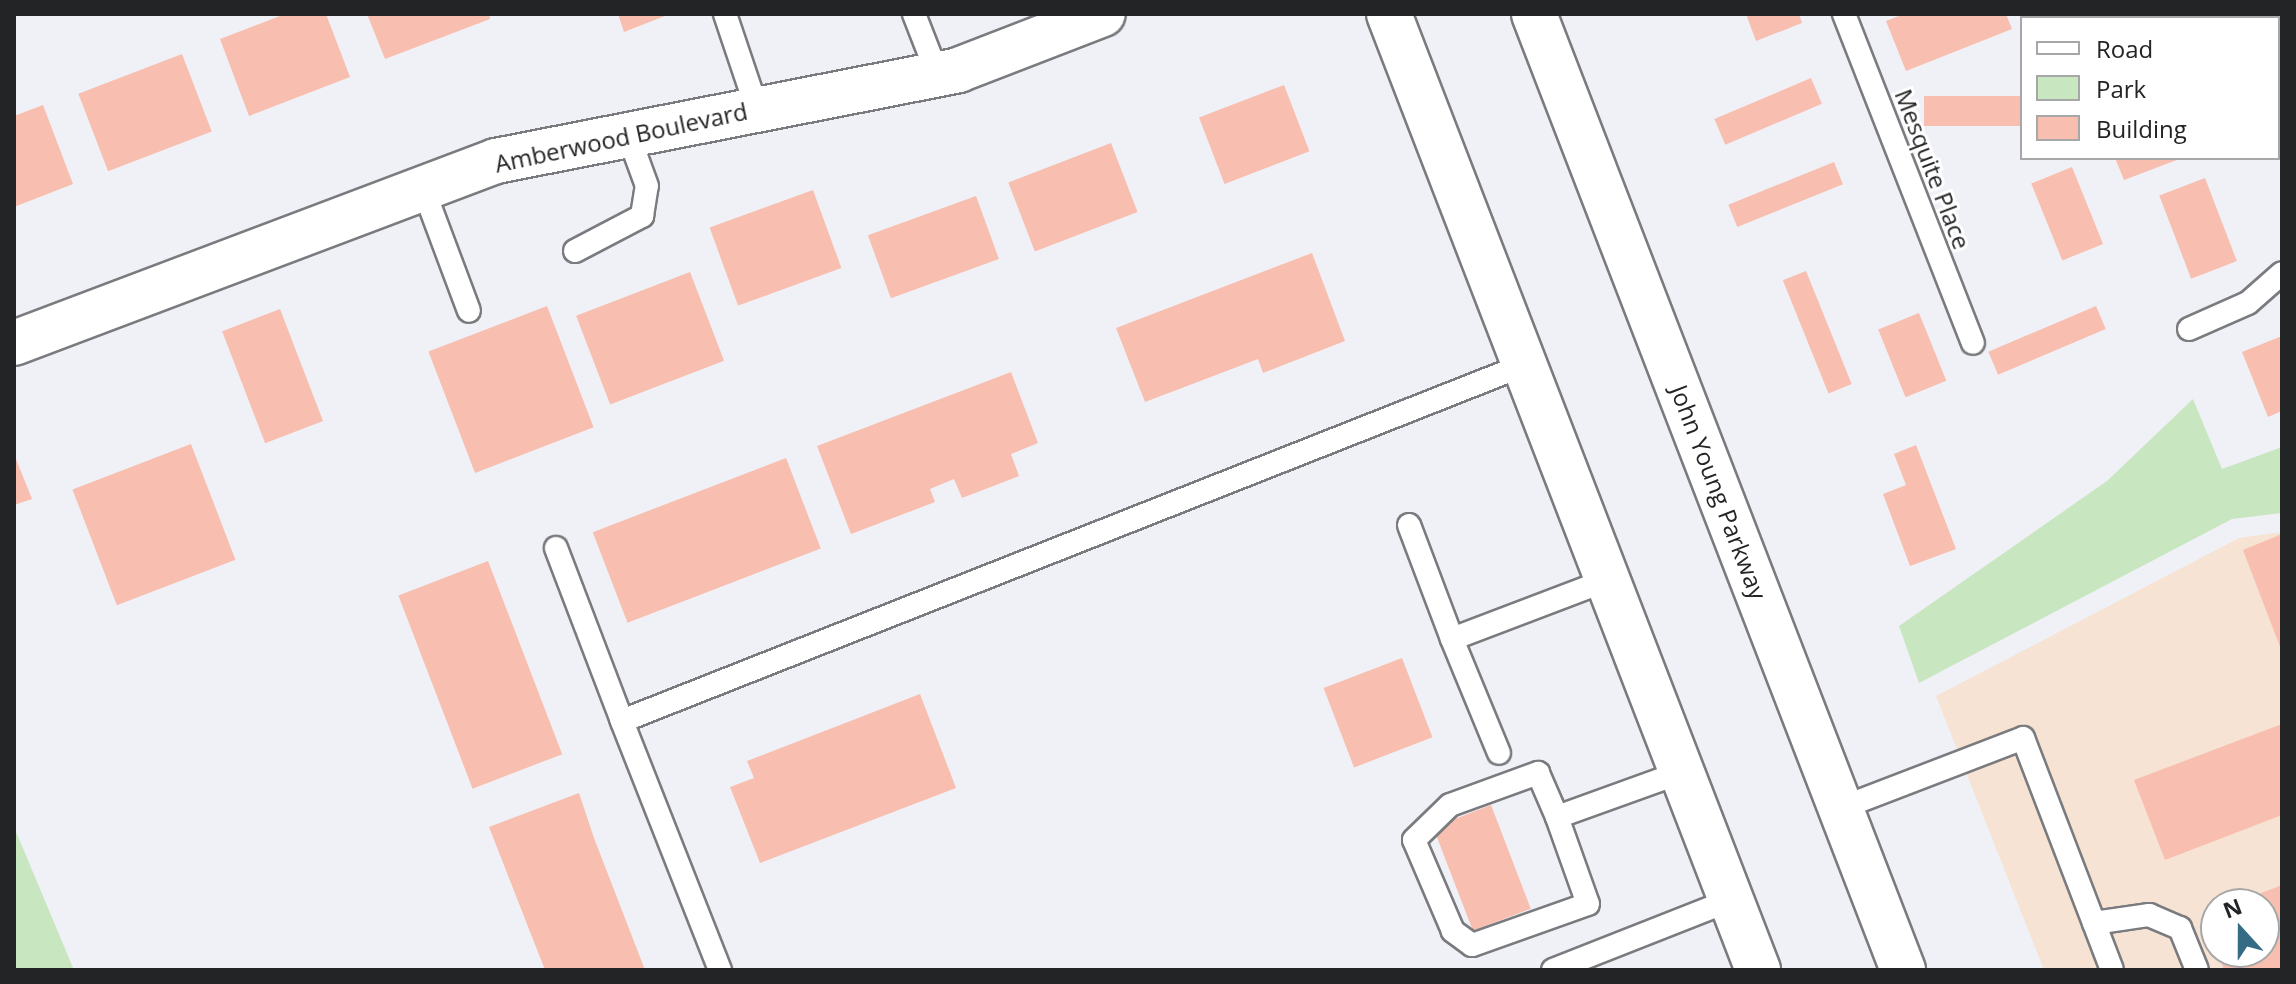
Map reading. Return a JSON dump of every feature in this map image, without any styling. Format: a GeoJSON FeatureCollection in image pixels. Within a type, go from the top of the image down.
{"type":"FeatureCollection","features":[{"type":"Feature","properties":{"kind":"main road","name":"Amberwood Boulevard"},"geometry":{"type":"LineString","coordinates":[[14,343],[496,161],[937,73],[1102,14]]}},
{"type":"Feature","properties":{"kind":"main road"},"geometry":{"type":"LineString","coordinates":[[1389,14],[1758,970]]}},
{"type":"Feature","properties":{"kind":"main road","name":"John Young Parkway"},"geometry":{"type":"LineString","coordinates":[[1534,14],[1903,970]]}},
{"type":"Feature","properties":{"kind":"lane"},"geometry":{"type":"LineString","coordinates":[[725,14],[757,109]]}},
{"type":"Feature","properties":{"kind":"lane"},"geometry":{"type":"LineString","coordinates":[[914,14],[937,73]]}},
{"type":"Feature","properties":{"kind":"lane","name":"Mesquite Place"},"geometry":{"type":"LineString","coordinates":[[1844,14],[1973,343]]}},
{"type":"Feature","properties":{"kind":"lane"},"geometry":{"type":"LineString","coordinates":[[575,251],[642,216],[647,186],[628,134]]}},
{"type":"Feature","properties":{"kind":"lane"},"geometry":{"type":"LineString","coordinates":[[423,188],[469,311]]}},
{"type":"Feature","properties":{"kind":"lane"},"geometry":{"type":"LineString","coordinates":[[2189,329],[2248,303],[2282,273]]}},
{"type":"Feature","properties":{"kind":"lane"},"geometry":{"type":"LineString","coordinates":[[622,721],[1524,365]]}},
{"type":"Feature","properties":{"kind":"lane"},"geometry":{"type":"LineString","coordinates":[[1409,525],[1499,753]]}},
{"type":"Feature","properties":{"kind":"lane"},"geometry":{"type":"LineString","coordinates":[[556,548],[720,970]]}},
{"type":"Feature","properties":{"kind":"lane"},"geometry":{"type":"LineString","coordinates":[[1452,639],[1607,580]]}},
{"type":"Feature","properties":{"kind":"lane"},"geometry":{"type":"LineString","coordinates":[[1841,808],[2023,738],[2112,970]]}},
{"type":"Feature","properties":{"kind":"lane"},"geometry":{"type":"LineString","coordinates":[[1557,817],[1682,772]]}},
{"type":"Feature","properties":{"kind":"lane"},"geometry":{"type":"LineString","coordinates":[[1538,773],[1557,817],[1588,904],[1472,945],[1453,931],[1414,840],[1450,805],[1538,773]]}},
{"type":"Feature","properties":{"kind":"lane"},"geometry":{"type":"LineString","coordinates":[[1553,970],[1731,900]]}},
{"type":"Feature","properties":{"kind":"lane"},"geometry":{"type":"LineString","coordinates":[[2094,923],[2149,915],[2180,928],[2197,970]]}},
{"type":"Feature","properties":{"kind":"shaded area"},"geometry":{"type":"Polygon","coordinates":[[[2282,532],[2282,970],[2044,970],[1936,696],[2239,538],[2282,532]]]}},
{"type":"Feature","properties":{"kind":"green space"},"geometry":{"type":"Polygon","coordinates":[[[2193,399],[2222,469],[2282,447],[2282,513],[2232,519],[1919,683],[1899,626],[2107,481],[2193,399]]]}},
{"type":"Feature","properties":{"kind":"green space"},"geometry":{"type":"Polygon","coordinates":[[[14,827],[74,970],[14,970],[14,827]]]}},
{"type":"Feature","properties":{"kind":"building"},"geometry":{"type":"Polygon","coordinates":[[[285,14],[326,14],[350,77],[249,116],[220,39],[285,14]]]}},
{"type":"Feature","properties":{"kind":"building"},"geometry":{"type":"Polygon","coordinates":[[[367,14],[489,14],[490,19],[385,59],[367,14]]]}},
{"type":"Feature","properties":{"kind":"building"},"geometry":{"type":"Polygon","coordinates":[[[618,14],[670,14],[624,32],[618,14]]]}},
{"type":"Feature","properties":{"kind":"building"},"geometry":{"type":"Polygon","coordinates":[[[1746,14],[1799,14],[1802,23],[1756,41],[1746,14]]]}},
{"type":"Feature","properties":{"kind":"building"},"geometry":{"type":"Polygon","coordinates":[[[1904,14],[2006,14],[2012,29],[1906,71],[1886,21],[1904,14]]]}},
{"type":"Feature","properties":{"kind":"building"},"geometry":{"type":"Polygon","coordinates":[[[182,54],[212,131],[108,171],[78,94],[182,54]]]}},
{"type":"Feature","properties":{"kind":"building"},"geometry":{"type":"Polygon","coordinates":[[[1811,78],[1822,104],[1725,145],[1714,119],[1811,78]]]}},
{"type":"Feature","properties":{"kind":"building"},"geometry":{"type":"Polygon","coordinates":[[[1284,85],[1309,151],[1224,184],[1199,118],[1284,85]]]}},
{"type":"Feature","properties":{"kind":"building"},"geometry":{"type":"Polygon","coordinates":[[[1924,96],[2020,96],[2020,126],[1924,126],[1924,96]]]}},
{"type":"Feature","properties":{"kind":"building"},"geometry":{"type":"Polygon","coordinates":[[[43,105],[73,184],[14,207],[14,116],[43,105]]]}},
{"type":"Feature","properties":{"kind":"building"},"geometry":{"type":"Polygon","coordinates":[[[1111,143],[1138,212],[1035,252],[1008,182],[1111,143]]]}},
{"type":"Feature","properties":{"kind":"building"},"geometry":{"type":"Polygon","coordinates":[[[2116,160],[2177,160],[2124,180],[2116,160]]]}},
{"type":"Feature","properties":{"kind":"building"},"geometry":{"type":"Polygon","coordinates":[[[1834,162],[1843,184],[1737,227],[1728,205],[1834,162]]]}},
{"type":"Feature","properties":{"kind":"building"},"geometry":{"type":"Polygon","coordinates":[[[2072,167],[2103,244],[2062,260],[2031,183],[2072,167]]]}},
{"type":"Feature","properties":{"kind":"building"},"geometry":{"type":"Polygon","coordinates":[[[2205,178],[2237,261],[2191,279],[2159,196],[2205,178]]]}},
{"type":"Feature","properties":{"kind":"building"},"geometry":{"type":"Polygon","coordinates":[[[813,190],[841,268],[738,306],[710,228],[813,190]]]}},
{"type":"Feature","properties":{"kind":"building"},"geometry":{"type":"Polygon","coordinates":[[[976,196],[999,259],[891,298],[868,235],[976,196]]]}},
{"type":"Feature","properties":{"kind":"building"},"geometry":{"type":"Polygon","coordinates":[[[1312,253],[1345,341],[1263,373],[1258,359],[1145,402],[1116,328],[1312,253]]]}},
{"type":"Feature","properties":{"kind":"building"},"geometry":{"type":"Polygon","coordinates":[[[1806,271],[1852,384],[1829,393],[1783,280],[1806,271]]]}},
{"type":"Feature","properties":{"kind":"building"},"geometry":{"type":"Polygon","coordinates":[[[690,272],[724,361],[610,404],[576,316],[690,272]]]}},
{"type":"Feature","properties":{"kind":"building"},"geometry":{"type":"Polygon","coordinates":[[[547,306],[594,427],[475,473],[428,352],[547,306]]]}},
{"type":"Feature","properties":{"kind":"building"},"geometry":{"type":"Polygon","coordinates":[[[2096,306],[2106,329],[1998,375],[1988,352],[2096,306]]]}},
{"type":"Feature","properties":{"kind":"building"},"geometry":{"type":"Polygon","coordinates":[[[280,309],[323,421],[265,443],[222,331],[280,309]]]}},
{"type":"Feature","properties":{"kind":"building"},"geometry":{"type":"Polygon","coordinates":[[[1919,313],[1946,381],[1906,397],[1878,329],[1919,313]]]}},
{"type":"Feature","properties":{"kind":"building"},"geometry":{"type":"Polygon","coordinates":[[[2282,336],[2282,411],[2268,417],[2242,352],[2282,336]]]}},
{"type":"Feature","properties":{"kind":"building"},"geometry":{"type":"Polygon","coordinates":[[[1011,372],[1038,443],[1011,454],[1019,476],[962,498],[954,479],[930,489],[935,502],[851,534],[817,446],[1011,372]]]}},
{"type":"Feature","properties":{"kind":"building"},"geometry":{"type":"Polygon","coordinates":[[[191,444],[235,560],[117,605],[72,490],[191,444]]]}},
{"type":"Feature","properties":{"kind":"building"},"geometry":{"type":"Polygon","coordinates":[[[1916,445],[1956,549],[1910,566],[1883,494],[1906,485],[1894,454],[1916,445]]]}},
{"type":"Feature","properties":{"kind":"building"},"geometry":{"type":"Polygon","coordinates":[[[14,454],[32,499],[14,505],[14,454]]]}},
{"type":"Feature","properties":{"kind":"building"},"geometry":{"type":"Polygon","coordinates":[[[786,458],[821,549],[628,623],[593,532],[786,458]]]}},
{"type":"Feature","properties":{"kind":"building"},"geometry":{"type":"Polygon","coordinates":[[[2282,534],[2282,652],[2243,550],[2282,534]]]}},
{"type":"Feature","properties":{"kind":"building"},"geometry":{"type":"Polygon","coordinates":[[[488,561],[562,754],[473,789],[398,595],[488,561]]]}},
{"type":"Feature","properties":{"kind":"building"},"geometry":{"type":"Polygon","coordinates":[[[1402,658],[1432,737],[1354,767],[1324,688],[1402,658]]]}},
{"type":"Feature","properties":{"kind":"building"},"geometry":{"type":"Polygon","coordinates":[[[920,694],[956,788],[760,863],[730,787],[754,778],[747,761],[920,694]]]}},
{"type":"Feature","properties":{"kind":"building"},"geometry":{"type":"Polygon","coordinates":[[[2282,724],[2282,815],[2165,860],[2134,780],[2282,724]]]}},
{"type":"Feature","properties":{"kind":"building"},"geometry":{"type":"Polygon","coordinates":[[[579,793],[645,970],[545,970],[489,827],[579,793]]]}},
{"type":"Feature","properties":{"kind":"building"},"geometry":{"type":"Polygon","coordinates":[[[1491,805],[1531,909],[1473,931],[1433,827],[1491,805]]]}},
{"type":"Feature","properties":{"kind":"building"},"geometry":{"type":"Polygon","coordinates":[[[2282,885],[2282,970],[2224,970],[2280,968],[2280,888],[2274,888],[2282,885]]]}}]}
